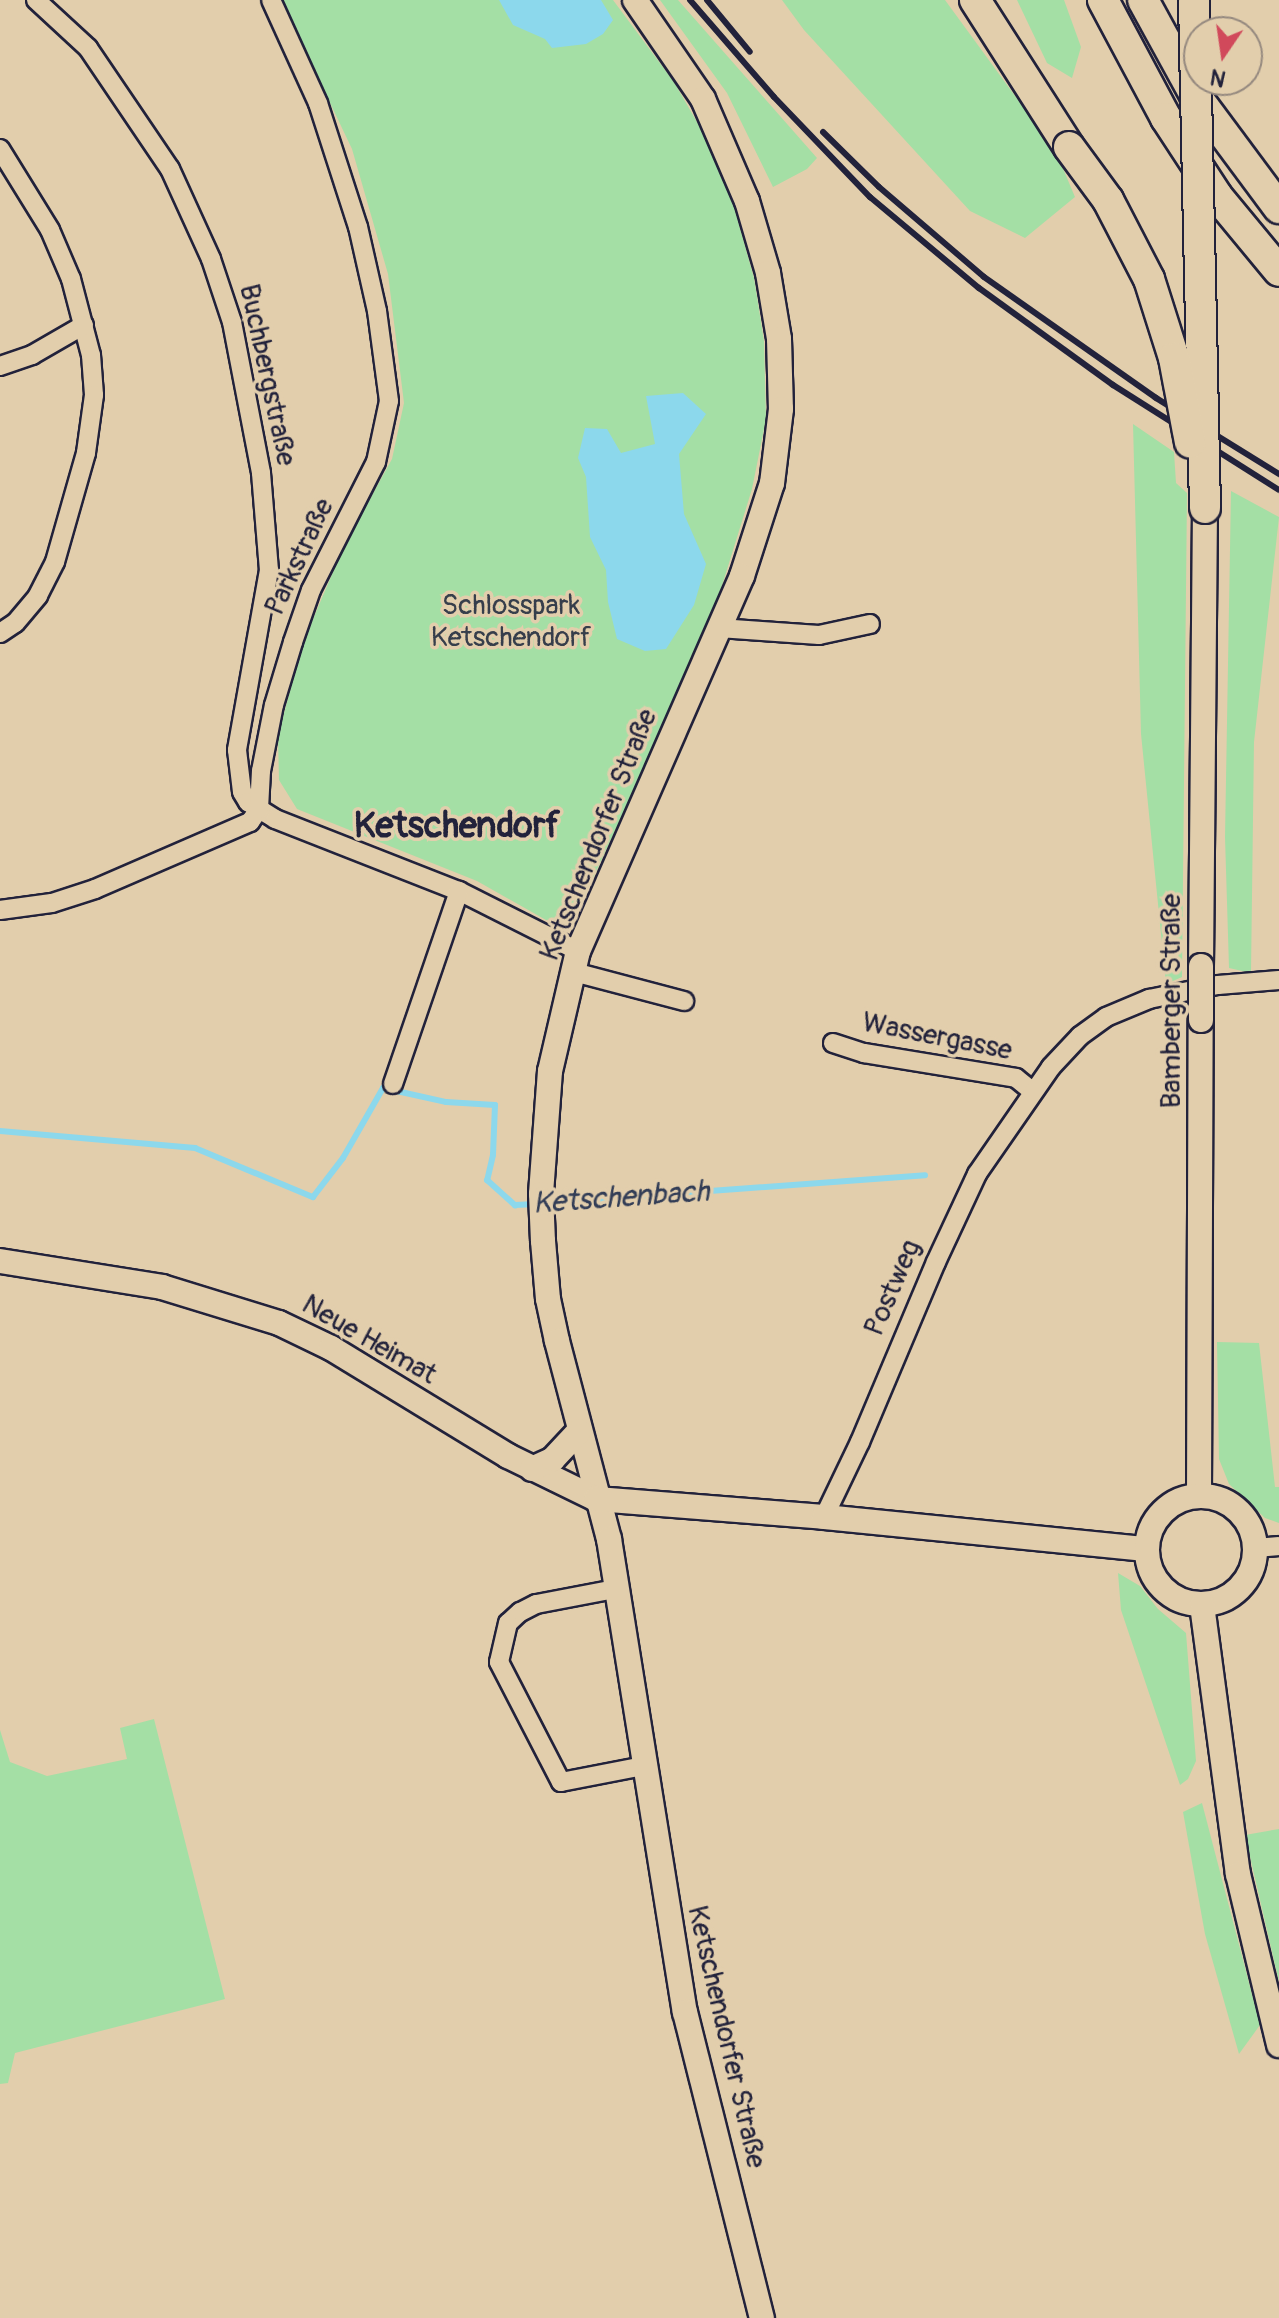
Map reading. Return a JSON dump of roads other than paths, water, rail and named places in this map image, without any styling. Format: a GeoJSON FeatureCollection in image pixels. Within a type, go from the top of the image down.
{"type":"FeatureCollection","features":[{"type":"Feature","properties":{"kind":"highway"},"geometry":{"type":"LineString","coordinates":[[975,0],[1128,234],[1159,306],[1174,358],[1205,508]]}},
{"type":"Feature","properties":{"kind":"highway"},"geometry":{"type":"LineString","coordinates":[[1103,0],[1175,131],[1217,196],[1279,271]]}},
{"type":"Feature","properties":{"kind":"highway"},"geometry":{"type":"LineString","coordinates":[[1143,0],[1195,95],[1279,208]]}},
{"type":"Feature","properties":{"kind":"highway"},"geometry":{"type":"LineString","coordinates":[[1194,0],[1205,508]]}},
{"type":"Feature","properties":{"kind":"street","name":"Buchbergstraße"},"geometry":{"type":"LineString","coordinates":[[36,0],[49,8],[88,48],[170,169],[211,259],[232,322],[256,445],[267,529],[269,570],[237,750],[242,792],[259,809]]}},
{"type":"Feature","properties":{"kind":"street","name":"Parkstraße"},"geometry":{"type":"LineString","coordinates":[[259,809],[261,771],[274,705],[293,642],[311,590],[371,477],[389,401],[377,311],[358,227],[318,103],[271,0]]}},
{"type":"Feature","properties":{"kind":"street","name":"Ketschendorfer Straße"},"geometry":{"type":"LineString","coordinates":[[635,0],[673,51],[720,132],[759,237],[779,339],[781,409],[772,483],[742,576],[576,961],[550,1071],[542,1204],[548,1299],[596,1499],[609,1539],[643,1766],[688,2025],[762,2318]]}},
{"type":"Feature","properties":{"kind":"street"},"geometry":{"type":"LineString","coordinates":[[0,149],[50,230],[71,279],[91,355],[94,395],[86,453],[55,562],[38,596],[15,623],[0,633]]}},
{"type":"Feature","properties":{"kind":"street"},"geometry":{"type":"LineString","coordinates":[[0,366],[32,355],[84,325]]}},
{"type":"Feature","properties":{"kind":"street","name":"Bamberger Straße"},"geometry":{"type":"LineString","coordinates":[[1199,1495],[1205,508]]}},
{"type":"Feature","properties":{"kind":"street"},"geometry":{"type":"LineString","coordinates":[[719,628],[819,635],[870,624]]}},
{"type":"Feature","properties":{"kind":"street"},"geometry":{"type":"LineString","coordinates":[[0,910],[52,903],[95,889],[239,829],[259,809],[459,891],[576,961],[684,1001]]}},
{"type":"Feature","properties":{"kind":"street"},"geometry":{"type":"LineString","coordinates":[[393,1084],[459,891]]}},
{"type":"Feature","properties":{"kind":"street","name":"Wassergasse"},"geometry":{"type":"LineString","coordinates":[[833,1043],[864,1053],[1016,1078],[1032,1091],[1080,1036],[1106,1017],[1149,999],[1218,985],[1279,980]]}},
{"type":"Feature","properties":{"kind":"street","name":"Postweg"},"geometry":{"type":"LineString","coordinates":[[824,1517],[977,1174],[1032,1091]]}},
{"type":"Feature","properties":{"kind":"street","name":"Neue Heimat"},"geometry":{"type":"LineString","coordinates":[[0,1261],[162,1287],[279,1323],[331,1348],[532,1469],[596,1499]]}},
{"type":"Feature","properties":{"kind":"street"},"geometry":{"type":"LineString","coordinates":[[532,1469],[553,1459],[579,1431]]}},
{"type":"Feature","properties":{"kind":"street"},"geometry":{"type":"LineString","coordinates":[[1199,1495],[1220,1499],[1239,1510],[1268,1547],[1241,1588],[1223,1601],[1202,1605],[1180,1601],[1162,1589],[1150,1570],[1146,1549],[1150,1528],[1162,1511],[1179,1500],[1199,1495]]}},
{"type":"Feature","properties":{"kind":"street"},"geometry":{"type":"LineString","coordinates":[[596,1499],[824,1517],[1146,1549]]}},
{"type":"Feature","properties":{"kind":"street"},"geometry":{"type":"LineString","coordinates":[[615,1589],[536,1604],[520,1612],[508,1623],[499,1662],[561,1782],[643,1766]]}},
{"type":"Feature","properties":{"kind":"street"},"geometry":{"type":"LineString","coordinates":[[1202,1605],[1238,1874],[1279,2045]]}},
{"type":"Feature","properties":{"kind":"water"},"geometry":{"type":"Polygon","coordinates":[[[499,0],[601,0],[613,20],[603,34],[586,44],[552,48],[545,39],[513,25],[499,0]]]}},
{"type":"Feature","properties":{"kind":"water"},"geometry":{"type":"Polygon","coordinates":[[[683,393],[706,414],[679,454],[684,514],[706,564],[694,605],[666,649],[645,651],[617,639],[608,602],[606,570],[590,537],[586,477],[578,458],[585,428],[607,429],[621,453],[655,444],[646,396],[683,393]]]}},
{"type":"Feature","properties":{"kind":"waterway","name":"Ketschenbach"},"geometry":{"type":"LineString","coordinates":[[0,1131],[195,1148],[313,1197],[343,1158],[383,1088],[446,1102],[495,1105],[493,1155],[487,1180],[515,1205],[536,1204]]}},
{"type":"Feature","properties":{"kind":"waterway","name":"Ketschenbach"},"geometry":{"type":"LineString","coordinates":[[547,1203],[925,1175]]}},
{"type":"Feature","properties":{"kind":"railway"},"geometry":{"type":"LineString","coordinates":[[690,0],[774,97],[870,197],[979,288],[1113,385],[1279,490]]}},
{"type":"Feature","properties":{"kind":"railway"},"geometry":{"type":"LineString","coordinates":[[707,0],[750,52]]}},
{"type":"Feature","properties":{"kind":"railway"},"geometry":{"type":"LineString","coordinates":[[823,132],[879,187],[984,277],[1156,398],[1279,474]]}},
{"type":"Feature","properties":{"kind":"district","name":"Ketschendorf"},"geometry":{"type":"Point","coordinates":[457,826]}},
{"type":"Feature","properties":{"kind":"park label","name":"Schlosspark Ketschendorf"},"geometry":{"type":"Point","coordinates":[511,622]}}]}
